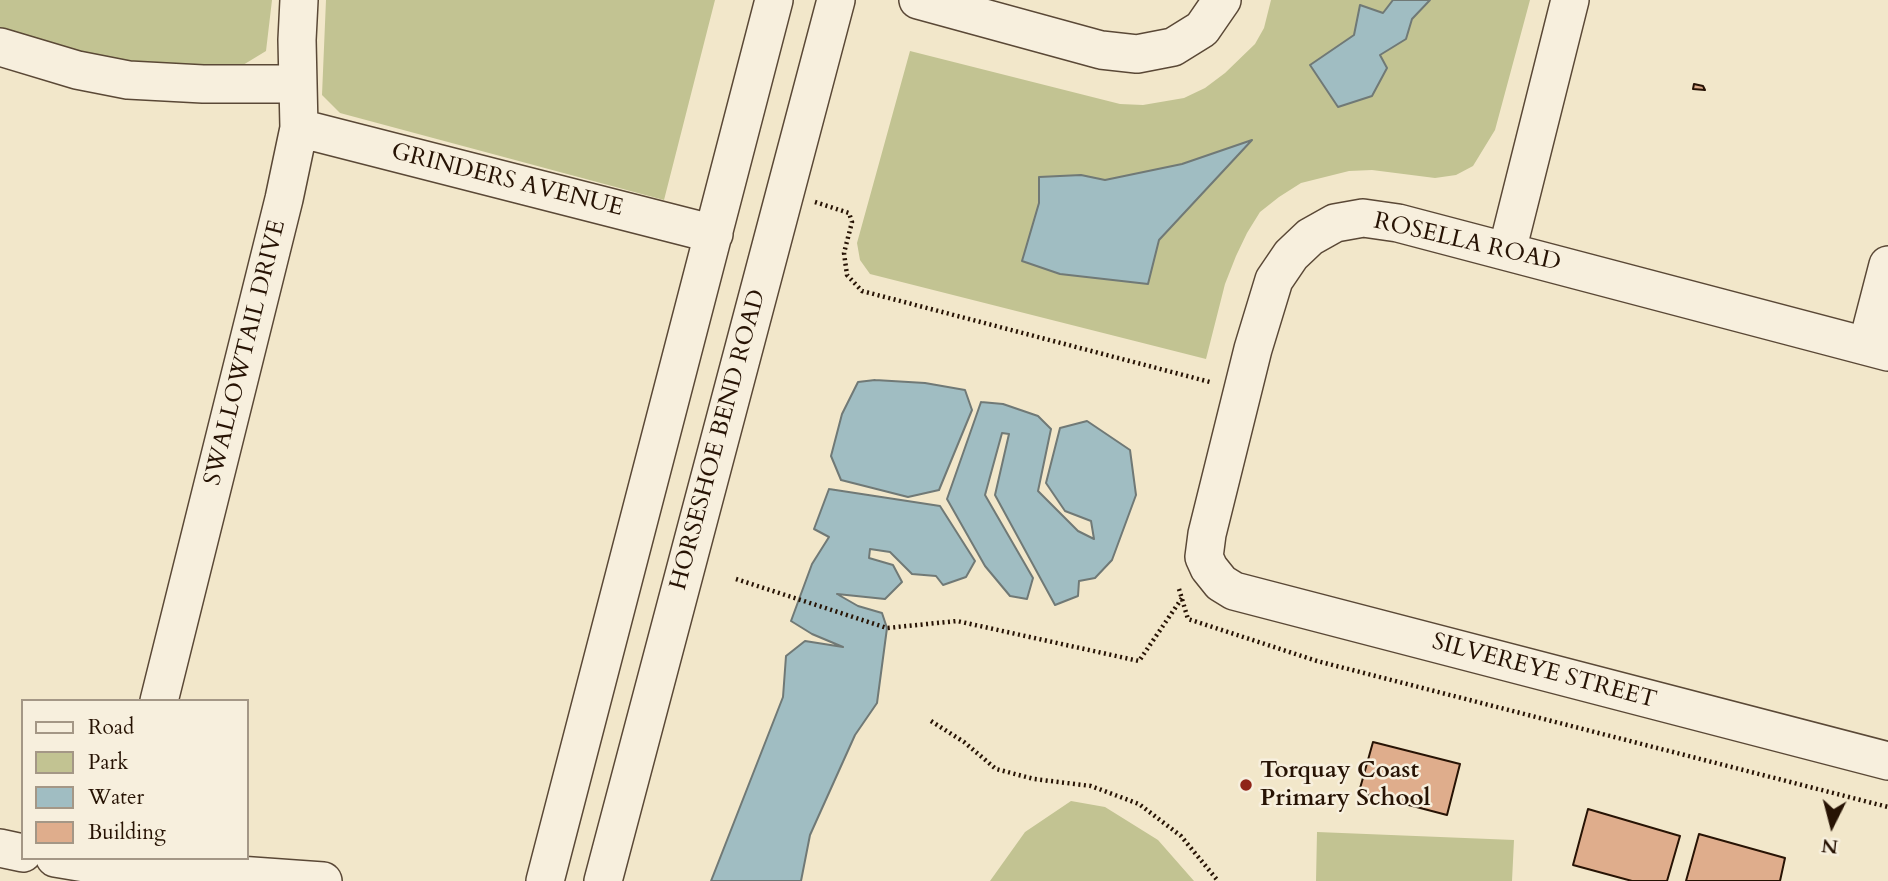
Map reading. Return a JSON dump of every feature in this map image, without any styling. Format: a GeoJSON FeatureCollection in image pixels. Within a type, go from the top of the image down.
{"type":"FeatureCollection","features":[{"type":"Feature","properties":{"kind":"street","name":"SWALLOWTAIL DRIVE"},"geometry":{"type":"LineString","coordinates":[[159,699],[281,212],[299,128],[299,0]]}},
{"type":"Feature","properties":{"kind":"street"},"geometry":{"type":"LineString","coordinates":[[545,881],[774,0]]}},
{"type":"Feature","properties":{"kind":"street","name":"HORSESHOE BEND ROAD"},"geometry":{"type":"LineString","coordinates":[[603,881],[836,0]]}},
{"type":"Feature","properties":{"kind":"street"},"geometry":{"type":"LineString","coordinates":[[918,0],[1101,50],[1137,54],[1173,47],[1202,29],[1222,0]]}},
{"type":"Feature","properties":{"kind":"street"},"geometry":{"type":"LineString","coordinates":[[1507,251],[1570,0]]}},
{"type":"Feature","properties":{"kind":"street"},"geometry":{"type":"LineString","coordinates":[[0,47],[77,70],[128,80],[297,84]]}},
{"type":"Feature","properties":{"kind":"street","name":"GRINDERS AVENUE"},"geometry":{"type":"LineString","coordinates":[[299,128],[714,234]]}},
{"type":"Feature","properties":{"kind":"street","name":"ROSELLA ROAD"},"geometry":{"type":"LineString","coordinates":[[1209,568],[1204,557],[1207,534],[1259,324],[1274,280],[1291,255],[1310,237],[1335,223],[1363,218],[1398,223],[1877,349]]}},
{"type":"Feature","properties":{"kind":"street"},"geometry":{"type":"LineString","coordinates":[[1877,349],[1888,265]]}},
{"type":"Feature","properties":{"kind":"street","name":"SILVEREYE STREET"},"geometry":{"type":"LineString","coordinates":[[1209,568],[1222,583],[1234,591],[1888,761]]}},
{"type":"Feature","properties":{"kind":"street"},"geometry":{"type":"LineString","coordinates":[[0,848],[21,853]]}},
{"type":"Feature","properties":{"kind":"street"},"geometry":{"type":"LineString","coordinates":[[67,860],[114,868],[323,881]]}},
{"type":"Feature","properties":{"kind":"street"},"geometry":{"type":"LineString","coordinates":[[180,871],[216,881]]}},
{"type":"Feature","properties":{"kind":"path"},"geometry":{"type":"LineString","coordinates":[[834,206],[849,213],[852,222],[844,253],[846,275],[862,291],[1219,384]]}},
{"type":"Feature","properties":{"kind":"path"},"geometry":{"type":"LineString","coordinates":[[736,579],[887,628],[957,621],[1139,661],[1182,598]]}},
{"type":"Feature","properties":{"kind":"path"},"geometry":{"type":"LineString","coordinates":[[932,721],[964,742],[996,769],[1034,779],[1091,786],[1139,804],[1181,836],[1218,881]]}},
{"type":"Feature","properties":{"kind":"green space"},"geometry":{"type":"Polygon","coordinates":[[[0,0],[272,0],[266,51],[243,65],[182,68],[83,59],[0,32],[0,0]]]}},
{"type":"Feature","properties":{"kind":"green space"},"geometry":{"type":"Polygon","coordinates":[[[326,0],[715,0],[664,200],[340,113],[322,95],[326,0]]]}},
{"type":"Feature","properties":{"kind":"green space"},"geometry":{"type":"Polygon","coordinates":[[[1271,0],[1530,0],[1495,130],[1473,166],[1456,175],[1435,178],[1372,170],[1349,171],[1301,183],[1279,197],[1260,212],[1236,256],[1225,284],[1206,359],[870,274],[860,260],[857,243],[910,51],[1120,104],[1143,105],[1184,98],[1205,88],[1225,73],[1255,44],[1264,28],[1271,0]]]}},
{"type":"Feature","properties":{"kind":"green space"},"geometry":{"type":"Polygon","coordinates":[[[1071,801],[1105,807],[1158,840],[1194,881],[990,881],[1025,832],[1071,801]]]}},
{"type":"Feature","properties":{"kind":"green space"},"geometry":{"type":"Polygon","coordinates":[[[1317,832],[1514,840],[1512,881],[1316,881],[1317,832]]]}},
{"type":"Feature","properties":{"kind":"water"},"geometry":{"type":"Polygon","coordinates":[[[1393,0],[1430,0],[1412,19],[1406,39],[1380,55],[1387,68],[1372,96],[1338,107],[1310,65],[1354,35],[1360,5],[1383,13],[1393,0]]]}},
{"type":"Feature","properties":{"kind":"water"},"geometry":{"type":"Polygon","coordinates":[[[1252,140],[1159,240],[1148,284],[1060,274],[1022,261],[1039,203],[1039,177],[1081,175],[1105,180],[1182,164],[1252,140]]]}},
{"type":"Feature","properties":{"kind":"water"},"geometry":{"type":"Polygon","coordinates":[[[875,380],[925,383],[965,390],[972,410],[939,490],[908,497],[841,480],[831,456],[842,414],[858,382],[875,380]]]}},
{"type":"Feature","properties":{"kind":"water"},"geometry":{"type":"Polygon","coordinates":[[[981,402],[1003,404],[1038,416],[1051,429],[1038,491],[1078,531],[1094,539],[1091,521],[1065,511],[1046,483],[1060,428],[1087,421],[1130,450],[1136,495],[1112,560],[1095,578],[1079,581],[1078,596],[1055,605],[995,495],[1009,434],[1002,433],[985,495],[1033,578],[1027,599],[1010,596],[985,566],[947,499],[981,402]]]}},
{"type":"Feature","properties":{"kind":"water"},"geometry":{"type":"Polygon","coordinates":[[[829,489],[940,506],[975,561],[966,577],[943,585],[936,576],[912,574],[890,552],[870,549],[869,558],[893,565],[902,582],[885,599],[837,594],[858,606],[882,613],[887,628],[877,703],[855,735],[810,835],[801,881],[711,881],[783,697],[786,656],[805,641],[843,647],[812,634],[791,621],[812,564],[829,537],[814,529],[829,489]]]}},
{"type":"Feature","properties":{"kind":"building"},"geometry":{"type":"Polygon","coordinates":[[[1694,84],[1703,86],[1705,90],[1693,89],[1694,84]]]}},
{"type":"Feature","properties":{"kind":"building"},"geometry":{"type":"Polygon","coordinates":[[[1373,742],[1460,764],[1447,815],[1359,792],[1373,742]]]}},
{"type":"Feature","properties":{"kind":"building"},"geometry":{"type":"Polygon","coordinates":[[[1588,809],[1680,836],[1667,881],[1632,881],[1573,865],[1588,809]]]}},
{"type":"Feature","properties":{"kind":"building"},"geometry":{"type":"Polygon","coordinates":[[[1699,834],[1785,858],[1780,881],[1686,881],[1699,834]]]}},
{"type":"Feature","properties":{"kind":"place","name":"Torquay Coast Primary School"},"geometry":{"type":"Point","coordinates":[1246,785]}}]}
